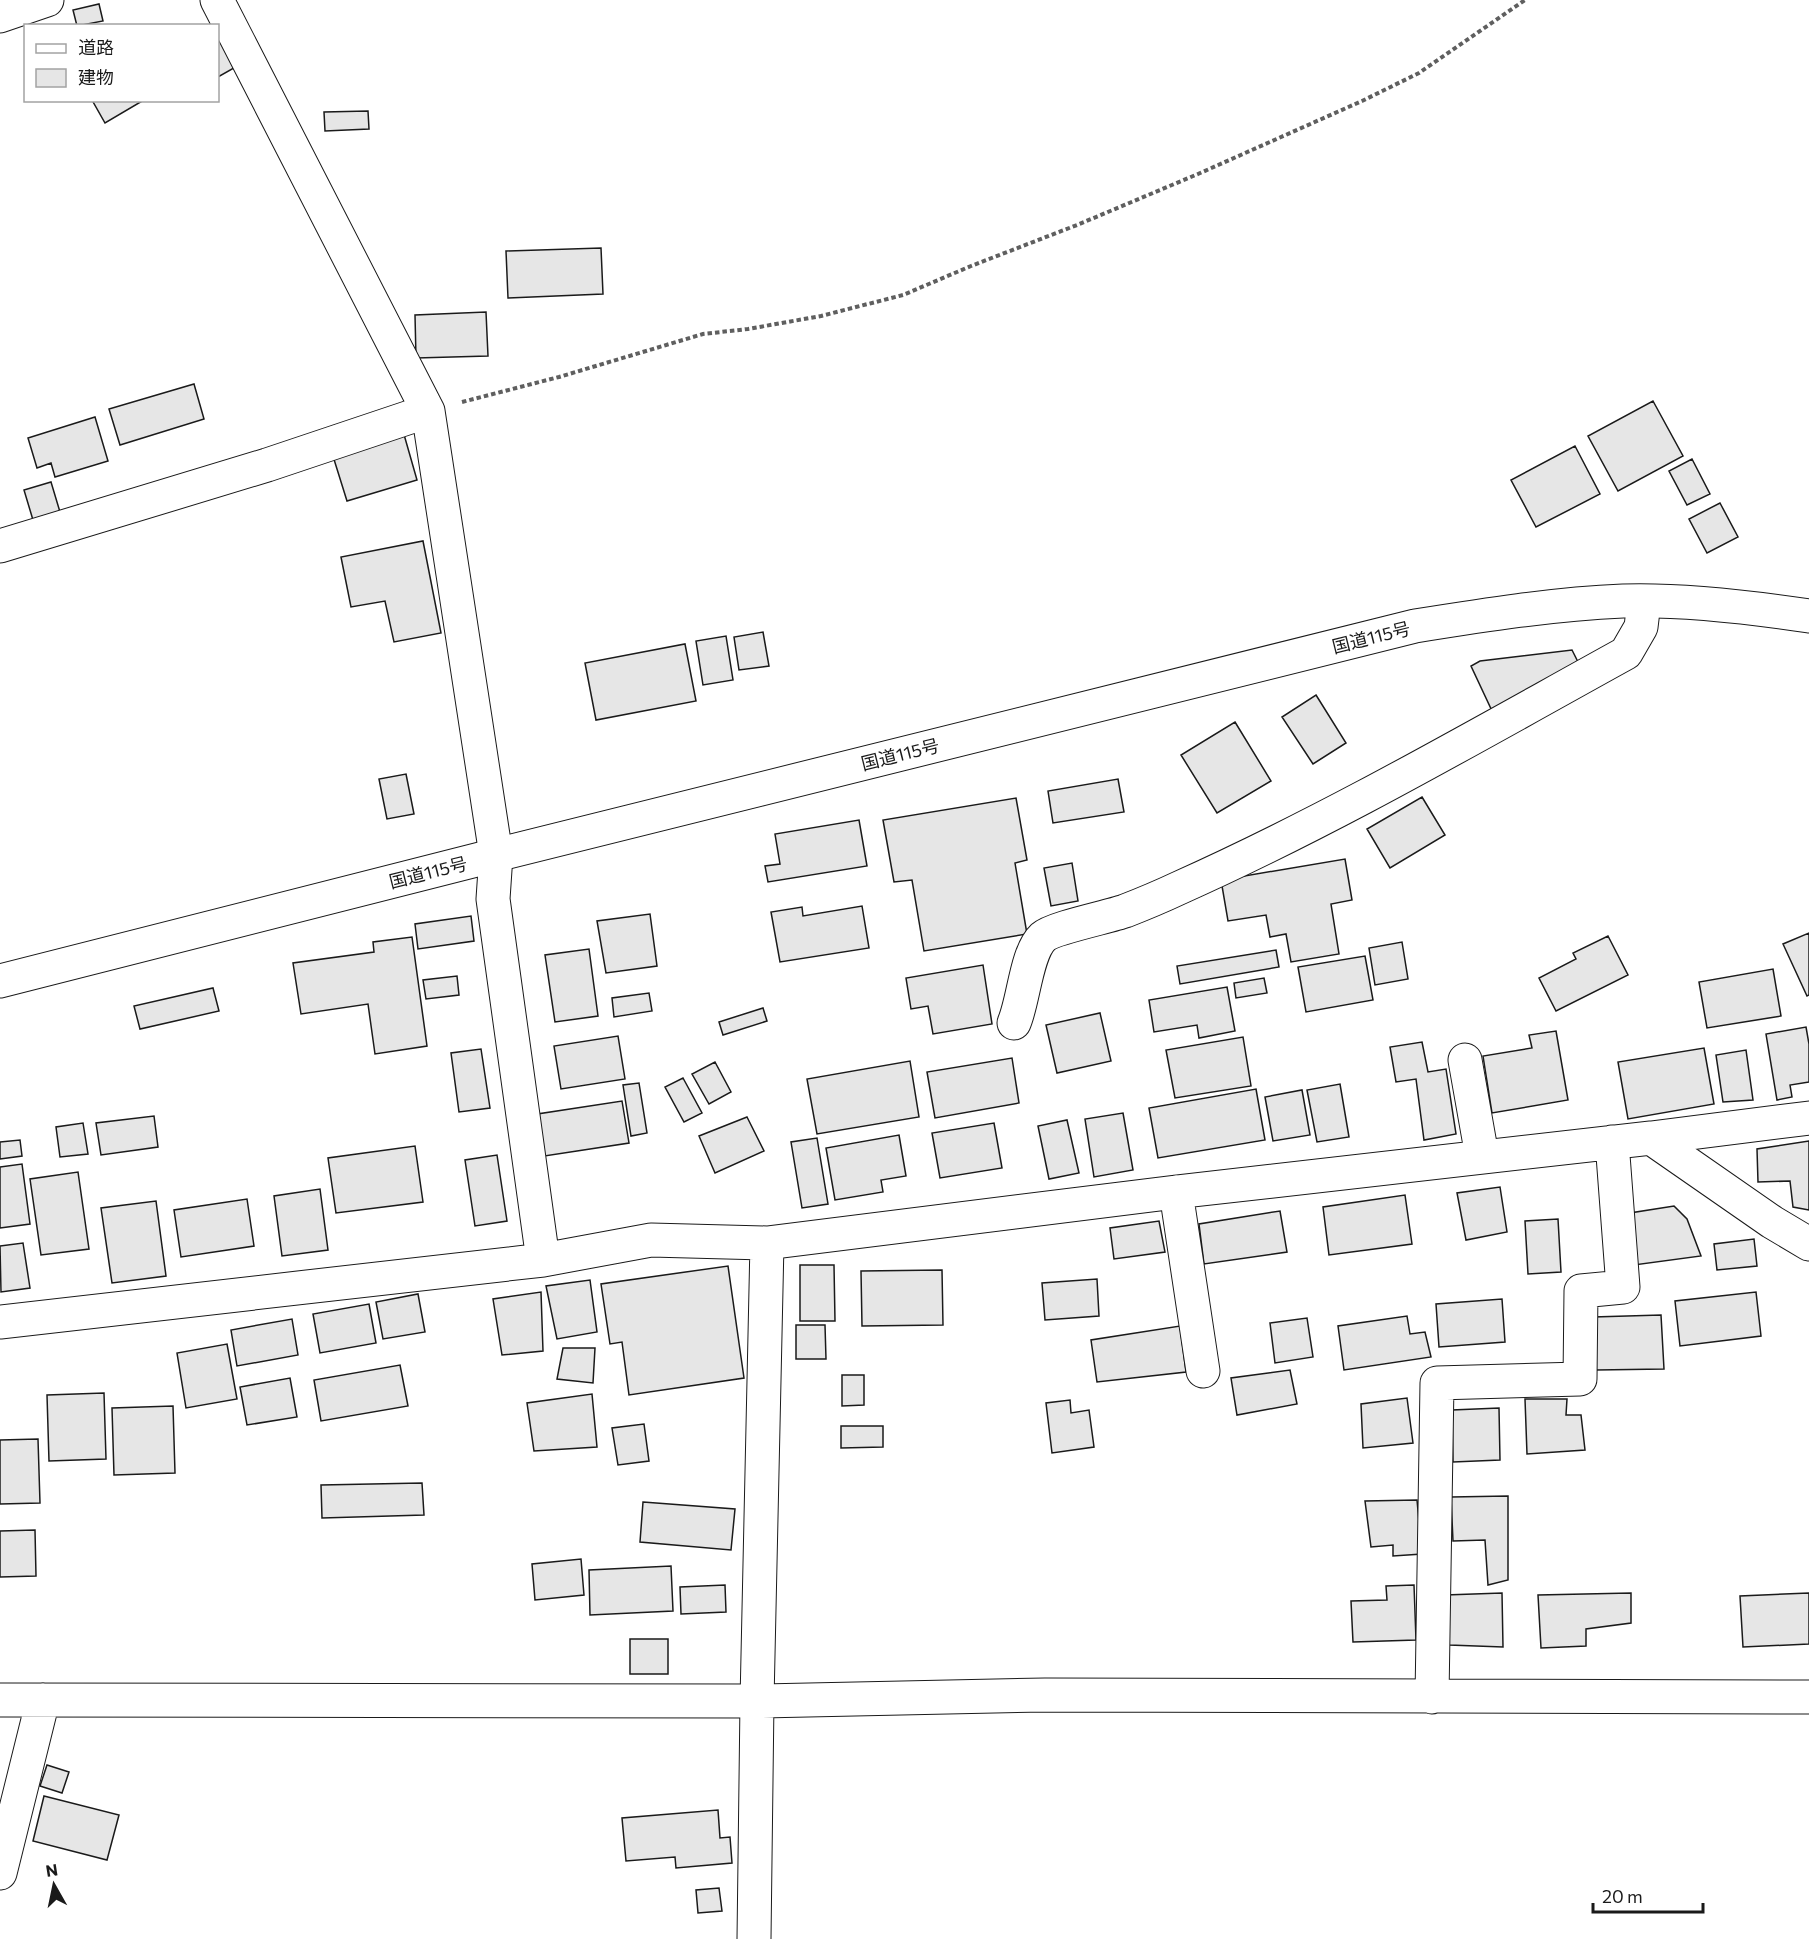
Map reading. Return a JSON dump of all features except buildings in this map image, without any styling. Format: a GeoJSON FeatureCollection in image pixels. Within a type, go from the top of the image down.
{"type":"FeatureCollection","features":[{"type":"Feature","properties":{"kind":"main road"},"geometry":{"type":"LineString","coordinates":[[0,16],[47,0]]}},
{"type":"Feature","properties":{"kind":"main road"},"geometry":{"type":"LineString","coordinates":[[217,0],[428,411],[496,855],[493,899],[543,1260]]}},
{"type":"Feature","properties":{"kind":"main road"},"geometry":{"type":"LineString","coordinates":[[0,546],[267,465],[428,411]]}},
{"type":"Feature","properties":{"kind":"main road","name":"国道115号"},"geometry":{"type":"LineString","coordinates":[[0,981],[1415,626],[1524,609],[1623,601],[1751,608],[1809,616]]}},
{"type":"Feature","properties":{"kind":"main road"},"geometry":{"type":"LineString","coordinates":[[1014,1023],[1019,1013],[1033,952],[1044,936],[1124,911],[1235,861],[1376,791],[1626,653],[1641,627],[1644,602]]}},
{"type":"Feature","properties":{"kind":"main road"},"geometry":{"type":"LineString","coordinates":[[1465,1060],[1482,1156]]}},
{"type":"Feature","properties":{"kind":"main road"},"geometry":{"type":"LineString","coordinates":[[0,1322],[543,1260],[651,1240],[767,1243],[1176,1192],[1809,1118]]}},
{"type":"Feature","properties":{"kind":"main road"},"geometry":{"type":"LineString","coordinates":[[1651,1138],[1772,1222],[1809,1244]]}},
{"type":"Feature","properties":{"kind":"main road"},"geometry":{"type":"LineString","coordinates":[[1432,1697],[1437,1383],[1581,1379],[1581,1291],[1623,1287],[1612,1142]]}},
{"type":"Feature","properties":{"kind":"main road"},"geometry":{"type":"LineString","coordinates":[[1176,1192],[1203,1371]]}},
{"type":"Feature","properties":{"kind":"main road"},"geometry":{"type":"LineString","coordinates":[[754,1939],[767,1243]]}},
{"type":"Feature","properties":{"kind":"main road"},"geometry":{"type":"LineString","coordinates":[[0,1700],[757,1701],[1045,1695],[1809,1697]]}},
{"type":"Feature","properties":{"kind":"main road"},"geometry":{"type":"LineString","coordinates":[[0,1873],[43,1700]]}},
{"type":"Feature","properties":{"kind":"path"},"geometry":{"type":"LineString","coordinates":[[428,411],[559,377],[702,334],[748,329],[821,316],[903,295],[1198,174],[1390,87],[1419,73],[1525,0]]}}]}
